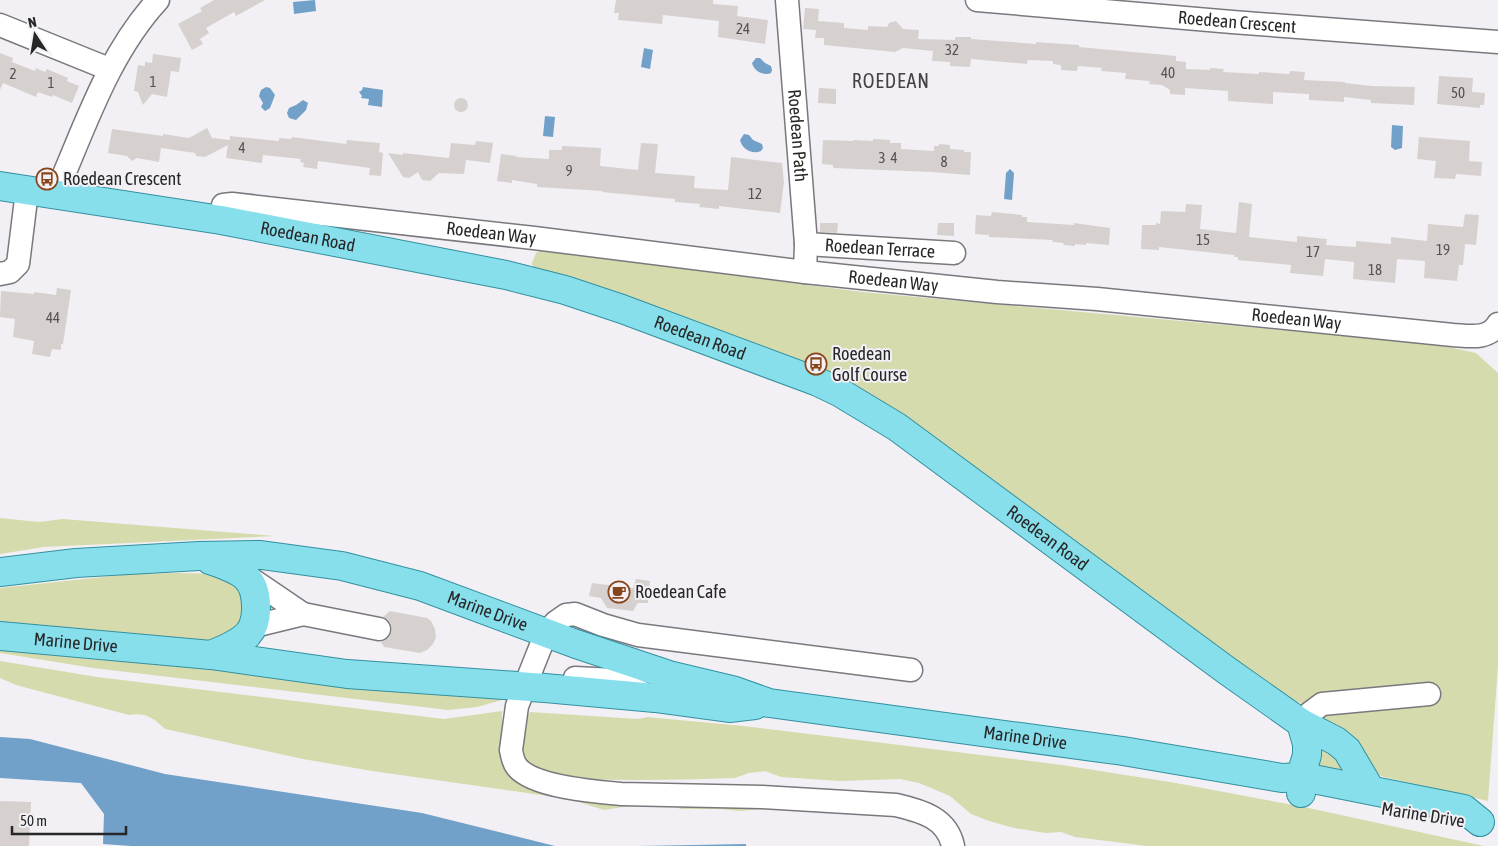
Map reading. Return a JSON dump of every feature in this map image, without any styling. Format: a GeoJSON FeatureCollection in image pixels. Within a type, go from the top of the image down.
{"type":"FeatureCollection","features":[{"type":"Feature","properties":{"kind":"main road","name":"Roedean Road"},"geometry":{"type":"LineString","coordinates":[[0,186],[221,220],[301,223],[565,290],[658,321],[818,382],[839,392],[897,427],[1226,670],[1301,723],[1336,741],[1347,750],[1370,789]]}},
{"type":"Feature","properties":{"kind":"main road","name":"Marine Drive"},"geometry":{"type":"LineString","coordinates":[[0,572],[76,563],[199,556],[261,555],[342,566],[420,586],[546,633],[669,675],[732,690],[769,703],[1123,750],[1295,782],[1464,826],[1489,824]]}},
{"type":"Feature","properties":{"kind":"main road","name":"Marine Drive"},"geometry":{"type":"LineString","coordinates":[[199,556],[236,569],[247,576]]}},
{"type":"Feature","properties":{"kind":"main road"},"geometry":{"type":"LineString","coordinates":[[247,576],[254,588],[256,601],[254,626]]}},
{"type":"Feature","properties":{"kind":"main road","name":"Marine Drive"},"geometry":{"type":"LineString","coordinates":[[211,655],[238,643],[254,626]]}},
{"type":"Feature","properties":{"kind":"main road","name":"Marine Drive"},"geometry":{"type":"LineString","coordinates":[[0,636],[211,655],[347,674],[527,680],[729,708],[769,703]]}},
{"type":"Feature","properties":{"kind":"main road"},"geometry":{"type":"LineString","coordinates":[[1295,782],[1307,755],[1307,744],[1301,723]]}},
{"type":"Feature","properties":{"kind":"main road","name":"Marine Drive"},"geometry":{"type":"LineString","coordinates":[[1295,782],[1370,789],[1464,809],[1489,824]]}},
{"type":"Feature","properties":{"kind":"street"},"geometry":{"type":"LineString","coordinates":[[57,195],[110,69],[128,38],[158,0]]}},
{"type":"Feature","properties":{"kind":"street","name":"Roedean Path"},"geometry":{"type":"LineString","coordinates":[[787,0],[806,244],[805,272]]}},
{"type":"Feature","properties":{"kind":"street","name":"Roedean Crescent"},"geometry":{"type":"LineString","coordinates":[[977,0],[1498,42]]}},
{"type":"Feature","properties":{"kind":"street"},"geometry":{"type":"LineString","coordinates":[[0,25],[110,69]]}},
{"type":"Feature","properties":{"kind":"street"},"geometry":{"type":"LineString","coordinates":[[0,274],[10,272],[18,264],[27,191]]}},
{"type":"Feature","properties":{"kind":"street","name":"Roedean Way"},"geometry":{"type":"LineString","coordinates":[[301,223],[997,292],[1097,299],[1445,334],[1494,336]]}},
{"type":"Feature","properties":{"kind":"street","name":"Roedean Terrace"},"geometry":{"type":"LineString","coordinates":[[806,244],[954,253]]}},
{"type":"Feature","properties":{"kind":"street"},"geometry":{"type":"LineString","coordinates":[[247,576],[302,614],[379,629]]}},
{"type":"Feature","properties":{"kind":"street"},"geometry":{"type":"LineString","coordinates":[[254,626],[302,614]]}},
{"type":"Feature","properties":{"kind":"street"},"geometry":{"type":"LineString","coordinates":[[911,670],[638,635],[603,625],[575,614],[566,615],[546,633],[517,706],[511,750],[512,757],[518,769],[526,774],[539,780],[575,789],[621,794],[762,797],[896,805],[915,810],[938,821],[946,828],[953,846]]}},
{"type":"Feature","properties":{"kind":"street"},"geometry":{"type":"LineString","coordinates":[[1301,723],[1322,704],[1429,694]]}},
{"type":"Feature","properties":{"kind":"green space"},"geometry":{"type":"Polygon","coordinates":[[[541,250],[862,292],[1400,341],[1449,347],[1476,353],[1498,373],[1498,666],[1488,801],[1374,773],[1319,716],[1299,702],[1289,703],[882,407],[544,276],[533,267],[532,263],[536,253],[541,250]]]}},
{"type":"Feature","properties":{"kind":"green space"},"geometry":{"type":"Polygon","coordinates":[[[0,518],[39,522],[63,519],[275,536],[44,547],[0,554],[0,518]]]}},
{"type":"Feature","properties":{"kind":"green space"},"geometry":{"type":"Polygon","coordinates":[[[131,574],[222,574],[243,588],[243,629],[215,643],[0,624],[0,588],[131,574]]]}},
{"type":"Feature","properties":{"kind":"green space"},"geometry":{"type":"Polygon","coordinates":[[[0,642],[501,695],[502,700],[477,707],[448,710],[93,668],[0,653],[0,642]]]}},
{"type":"Feature","properties":{"kind":"green space"},"geometry":{"type":"Polygon","coordinates":[[[0,661],[97,677],[444,719],[502,711],[505,753],[511,768],[526,781],[548,789],[610,798],[803,804],[886,809],[927,819],[941,829],[944,837],[931,831],[925,824],[908,822],[902,817],[882,812],[828,807],[805,809],[788,807],[739,811],[681,809],[670,805],[635,805],[604,810],[569,799],[372,771],[303,759],[165,729],[145,715],[129,715],[16,685],[0,678],[0,661]]]}},
{"type":"Feature","properties":{"kind":"green space"},"geometry":{"type":"Polygon","coordinates":[[[530,712],[638,719],[647,717],[743,726],[1062,765],[1176,783],[1304,807],[1484,846],[1147,846],[1075,837],[1061,832],[1046,833],[1014,828],[971,814],[950,796],[919,783],[900,779],[840,781],[781,777],[765,771],[749,773],[735,778],[611,780],[537,776],[515,747],[530,712]]]}},
{"type":"Feature","properties":{"kind":"green space"},"geometry":{"type":"Polygon","coordinates":[[[1328,748],[1350,775],[1320,774],[1314,755],[1317,750],[1328,748]]]}},
{"type":"Feature","properties":{"kind":"water"},"geometry":{"type":"Polygon","coordinates":[[[315,0],[316,11],[294,14],[293,2],[315,0]]]}},
{"type":"Feature","properties":{"kind":"water"},"geometry":{"type":"Polygon","coordinates":[[[644,48],[653,50],[650,69],[641,67],[644,48]]]}},
{"type":"Feature","properties":{"kind":"water"},"geometry":{"type":"Polygon","coordinates":[[[756,58],[760,58],[771,66],[771,73],[762,73],[753,66],[752,63],[756,58]]]}},
{"type":"Feature","properties":{"kind":"water"},"geometry":{"type":"Polygon","coordinates":[[[266,87],[270,88],[275,95],[270,108],[265,111],[261,107],[263,103],[259,96],[261,90],[266,87]]]}},
{"type":"Feature","properties":{"kind":"water"},"geometry":{"type":"Polygon","coordinates":[[[363,87],[383,90],[382,107],[368,105],[369,99],[361,98],[362,96],[359,92],[363,87]]]}},
{"type":"Feature","properties":{"kind":"water"},"geometry":{"type":"Polygon","coordinates":[[[303,100],[308,103],[306,110],[296,120],[289,118],[287,113],[289,108],[303,100]]]}},
{"type":"Feature","properties":{"kind":"water"},"geometry":{"type":"Polygon","coordinates":[[[545,116],[555,117],[553,137],[543,136],[545,116]]]}},
{"type":"Feature","properties":{"kind":"water"},"geometry":{"type":"Polygon","coordinates":[[[1392,125],[1403,126],[1402,148],[1395,150],[1391,147],[1392,125]]]}},
{"type":"Feature","properties":{"kind":"water"},"geometry":{"type":"Polygon","coordinates":[[[744,134],[749,135],[753,140],[762,144],[763,148],[761,151],[751,152],[745,148],[740,140],[744,134]]]}},
{"type":"Feature","properties":{"kind":"water"},"geometry":{"type":"Polygon","coordinates":[[[1010,169],[1014,173],[1012,200],[1004,199],[1006,173],[1010,169]]]}},
{"type":"Feature","properties":{"kind":"water"},"geometry":{"type":"Polygon","coordinates":[[[0,737],[30,739],[165,774],[422,813],[555,846],[131,846],[103,844],[104,814],[81,783],[0,778],[0,737]]]}},
{"type":"Feature","properties":{"kind":"water"},"geometry":{"type":"Polygon","coordinates":[[[746,844],[746,846],[639,846],[746,844]]]}},
{"type":"Feature","properties":{"kind":"building"},"geometry":{"type":"Polygon","coordinates":[[[214,0],[265,0],[236,16],[234,12],[206,28],[209,33],[200,39],[203,44],[192,50],[178,24],[202,11],[200,8],[214,0]]]}},
{"type":"Feature","properties":{"kind":"building"},"geometry":{"type":"Polygon","coordinates":[[[616,0],[713,0],[713,4],[738,6],[737,16],[768,20],[765,44],[718,37],[719,21],[663,15],[662,24],[618,20],[619,13],[614,13],[616,0]]]}},
{"type":"Feature","properties":{"kind":"building"},"geometry":{"type":"Polygon","coordinates":[[[805,8],[819,9],[818,21],[844,23],[844,28],[868,30],[868,26],[887,27],[889,23],[896,21],[903,29],[919,30],[918,39],[955,40],[955,37],[971,37],[971,39],[1036,44],[1036,42],[1079,45],[1079,47],[1176,56],[1176,61],[1186,62],[1186,69],[1210,70],[1210,68],[1224,69],[1223,72],[1259,74],[1259,72],[1289,74],[1290,71],[1305,72],[1304,80],[1345,82],[1372,86],[1415,87],[1414,105],[1371,103],[1371,100],[1344,97],[1344,102],[1309,100],[1309,94],[1273,92],[1273,104],[1228,101],[1228,91],[1185,88],[1185,95],[1170,94],[1170,90],[1162,85],[1149,84],[1150,81],[1125,79],[1126,73],[1101,71],[1102,68],[1078,66],[1077,71],[1061,70],[1061,65],[1053,64],[1053,61],[1028,60],[1027,64],[971,59],[970,67],[950,66],[950,62],[932,61],[933,51],[903,48],[895,52],[824,45],[824,38],[815,38],[816,30],[803,29],[805,8]]]}},
{"type":"Feature","properties":{"kind":"building"},"geometry":{"type":"Polygon","coordinates":[[[0,53],[13,58],[12,62],[35,71],[36,68],[45,72],[47,69],[68,78],[67,81],[79,86],[72,103],[53,95],[52,97],[38,92],[36,97],[3,83],[0,90],[0,53]]]}},
{"type":"Feature","properties":{"kind":"building"},"geometry":{"type":"Polygon","coordinates":[[[153,54],[181,58],[179,72],[171,71],[167,97],[152,94],[143,105],[138,92],[134,91],[138,65],[145,66],[145,62],[152,63],[153,54]]]}},
{"type":"Feature","properties":{"kind":"building"},"geometry":{"type":"Polygon","coordinates":[[[1439,76],[1473,78],[1472,92],[1485,93],[1484,105],[1480,105],[1480,108],[1437,104],[1439,76]]]}},
{"type":"Feature","properties":{"kind":"building"},"geometry":{"type":"Polygon","coordinates":[[[819,88],[836,89],[836,104],[818,103],[819,88]]]}},
{"type":"Feature","properties":{"kind":"building"},"geometry":{"type":"Polygon","coordinates":[[[461,98],[466,100],[468,105],[466,110],[461,112],[456,110],[454,105],[456,100],[461,98]]]}},
{"type":"Feature","properties":{"kind":"building"},"geometry":{"type":"Polygon","coordinates":[[[207,128],[212,138],[230,140],[230,136],[279,141],[279,138],[291,139],[292,137],[346,144],[347,140],[380,143],[379,152],[383,153],[381,176],[369,175],[370,168],[318,161],[317,169],[303,167],[304,163],[300,162],[301,159],[263,155],[262,163],[226,158],[228,145],[205,157],[196,156],[195,153],[161,148],[159,162],[137,158],[132,161],[127,156],[108,153],[112,129],[189,138],[207,128]]]}},
{"type":"Feature","properties":{"kind":"building"},"geometry":{"type":"Polygon","coordinates":[[[1419,137],[1470,141],[1469,161],[1482,162],[1481,176],[1456,174],[1455,179],[1434,178],[1436,161],[1417,159],[1419,137]]]}},
{"type":"Feature","properties":{"kind":"building"},"geometry":{"type":"Polygon","coordinates":[[[873,139],[890,140],[890,143],[901,143],[901,149],[934,151],[934,146],[939,146],[939,144],[950,145],[950,149],[971,152],[970,175],[833,168],[833,165],[822,164],[823,140],[873,141],[873,139]]]}},
{"type":"Feature","properties":{"kind":"building"},"geometry":{"type":"Polygon","coordinates":[[[476,141],[493,143],[490,163],[466,160],[464,174],[439,173],[430,181],[422,180],[418,172],[409,178],[403,177],[388,153],[449,158],[451,143],[475,145],[476,141]]]}},
{"type":"Feature","properties":{"kind":"building"},"geometry":{"type":"Polygon","coordinates":[[[641,143],[658,144],[655,173],[695,176],[694,188],[728,190],[731,157],[782,163],[784,182],[780,213],[719,206],[719,209],[699,207],[700,204],[675,202],[675,199],[603,191],[537,187],[537,184],[512,180],[512,183],[497,181],[501,154],[549,159],[549,150],[562,150],[562,146],[601,148],[600,166],[638,170],[641,143]]]}},
{"type":"Feature","properties":{"kind":"building"},"geometry":{"type":"Polygon","coordinates":[[[1239,202],[1252,204],[1249,237],[1297,242],[1297,236],[1327,239],[1326,245],[1356,247],[1356,241],[1391,244],[1391,237],[1427,241],[1428,224],[1463,227],[1465,214],[1479,215],[1476,245],[1465,244],[1463,265],[1459,265],[1457,281],[1424,278],[1425,261],[1397,259],[1395,283],[1353,279],[1354,262],[1325,259],[1323,276],[1290,273],[1291,265],[1238,260],[1238,257],[1234,257],[1234,255],[1159,247],[1159,250],[1141,249],[1142,225],[1160,224],[1161,211],[1185,212],[1186,204],[1202,205],[1200,229],[1236,233],[1239,202]]]}},
{"type":"Feature","properties":{"kind":"building"},"geometry":{"type":"Polygon","coordinates":[[[992,212],[1022,215],[1022,217],[1027,217],[1027,222],[1074,225],[1074,223],[1110,228],[1109,245],[1086,243],[1086,245],[1075,244],[1075,246],[1052,242],[1053,240],[989,237],[989,235],[975,234],[976,215],[991,216],[992,212]]]}},
{"type":"Feature","properties":{"kind":"building"},"geometry":{"type":"Polygon","coordinates":[[[820,223],[838,223],[837,233],[820,232],[820,223]]]}},
{"type":"Feature","properties":{"kind":"building"},"geometry":{"type":"Polygon","coordinates":[[[938,223],[954,223],[954,236],[937,235],[938,223]]]}},
{"type":"Feature","properties":{"kind":"building"},"geometry":{"type":"Polygon","coordinates":[[[57,288],[71,290],[61,350],[52,349],[50,357],[32,354],[34,341],[13,337],[15,319],[0,317],[1,291],[56,295],[57,288]]]}},
{"type":"Feature","properties":{"kind":"building","name":"Roedean Cafe"},"geometry":{"type":"Polygon","coordinates":[[[636,579],[650,581],[648,603],[638,603],[633,611],[607,608],[601,598],[589,596],[592,583],[633,588],[636,579]]]}},
{"type":"Feature","properties":{"kind":"building"},"geometry":{"type":"Polygon","coordinates":[[[390,611],[427,618],[431,621],[436,637],[433,644],[427,650],[420,653],[384,647],[381,642],[389,638],[392,631],[388,619],[383,617],[390,611]]]}},
{"type":"Feature","properties":{"kind":"building"},"geometry":{"type":"Polygon","coordinates":[[[0,801],[31,802],[29,846],[0,846],[0,801]]]}},
{"type":"Feature","properties":{"kind":"place","name":"Roedean Crescent"},"geometry":{"type":"Point","coordinates":[47,179]}},
{"type":"Feature","properties":{"kind":"place","name":"Roedean Golf Course"},"geometry":{"type":"Point","coordinates":[816,364]}},
{"type":"Feature","properties":{"kind":"place","name":"Roedean Cafe"},"geometry":{"type":"Point","coordinates":[619,592]}},
{"type":"Feature","properties":{"kind":"district","name":"ROEDEAN"},"geometry":{"type":"Point","coordinates":[891,81]}}]}
